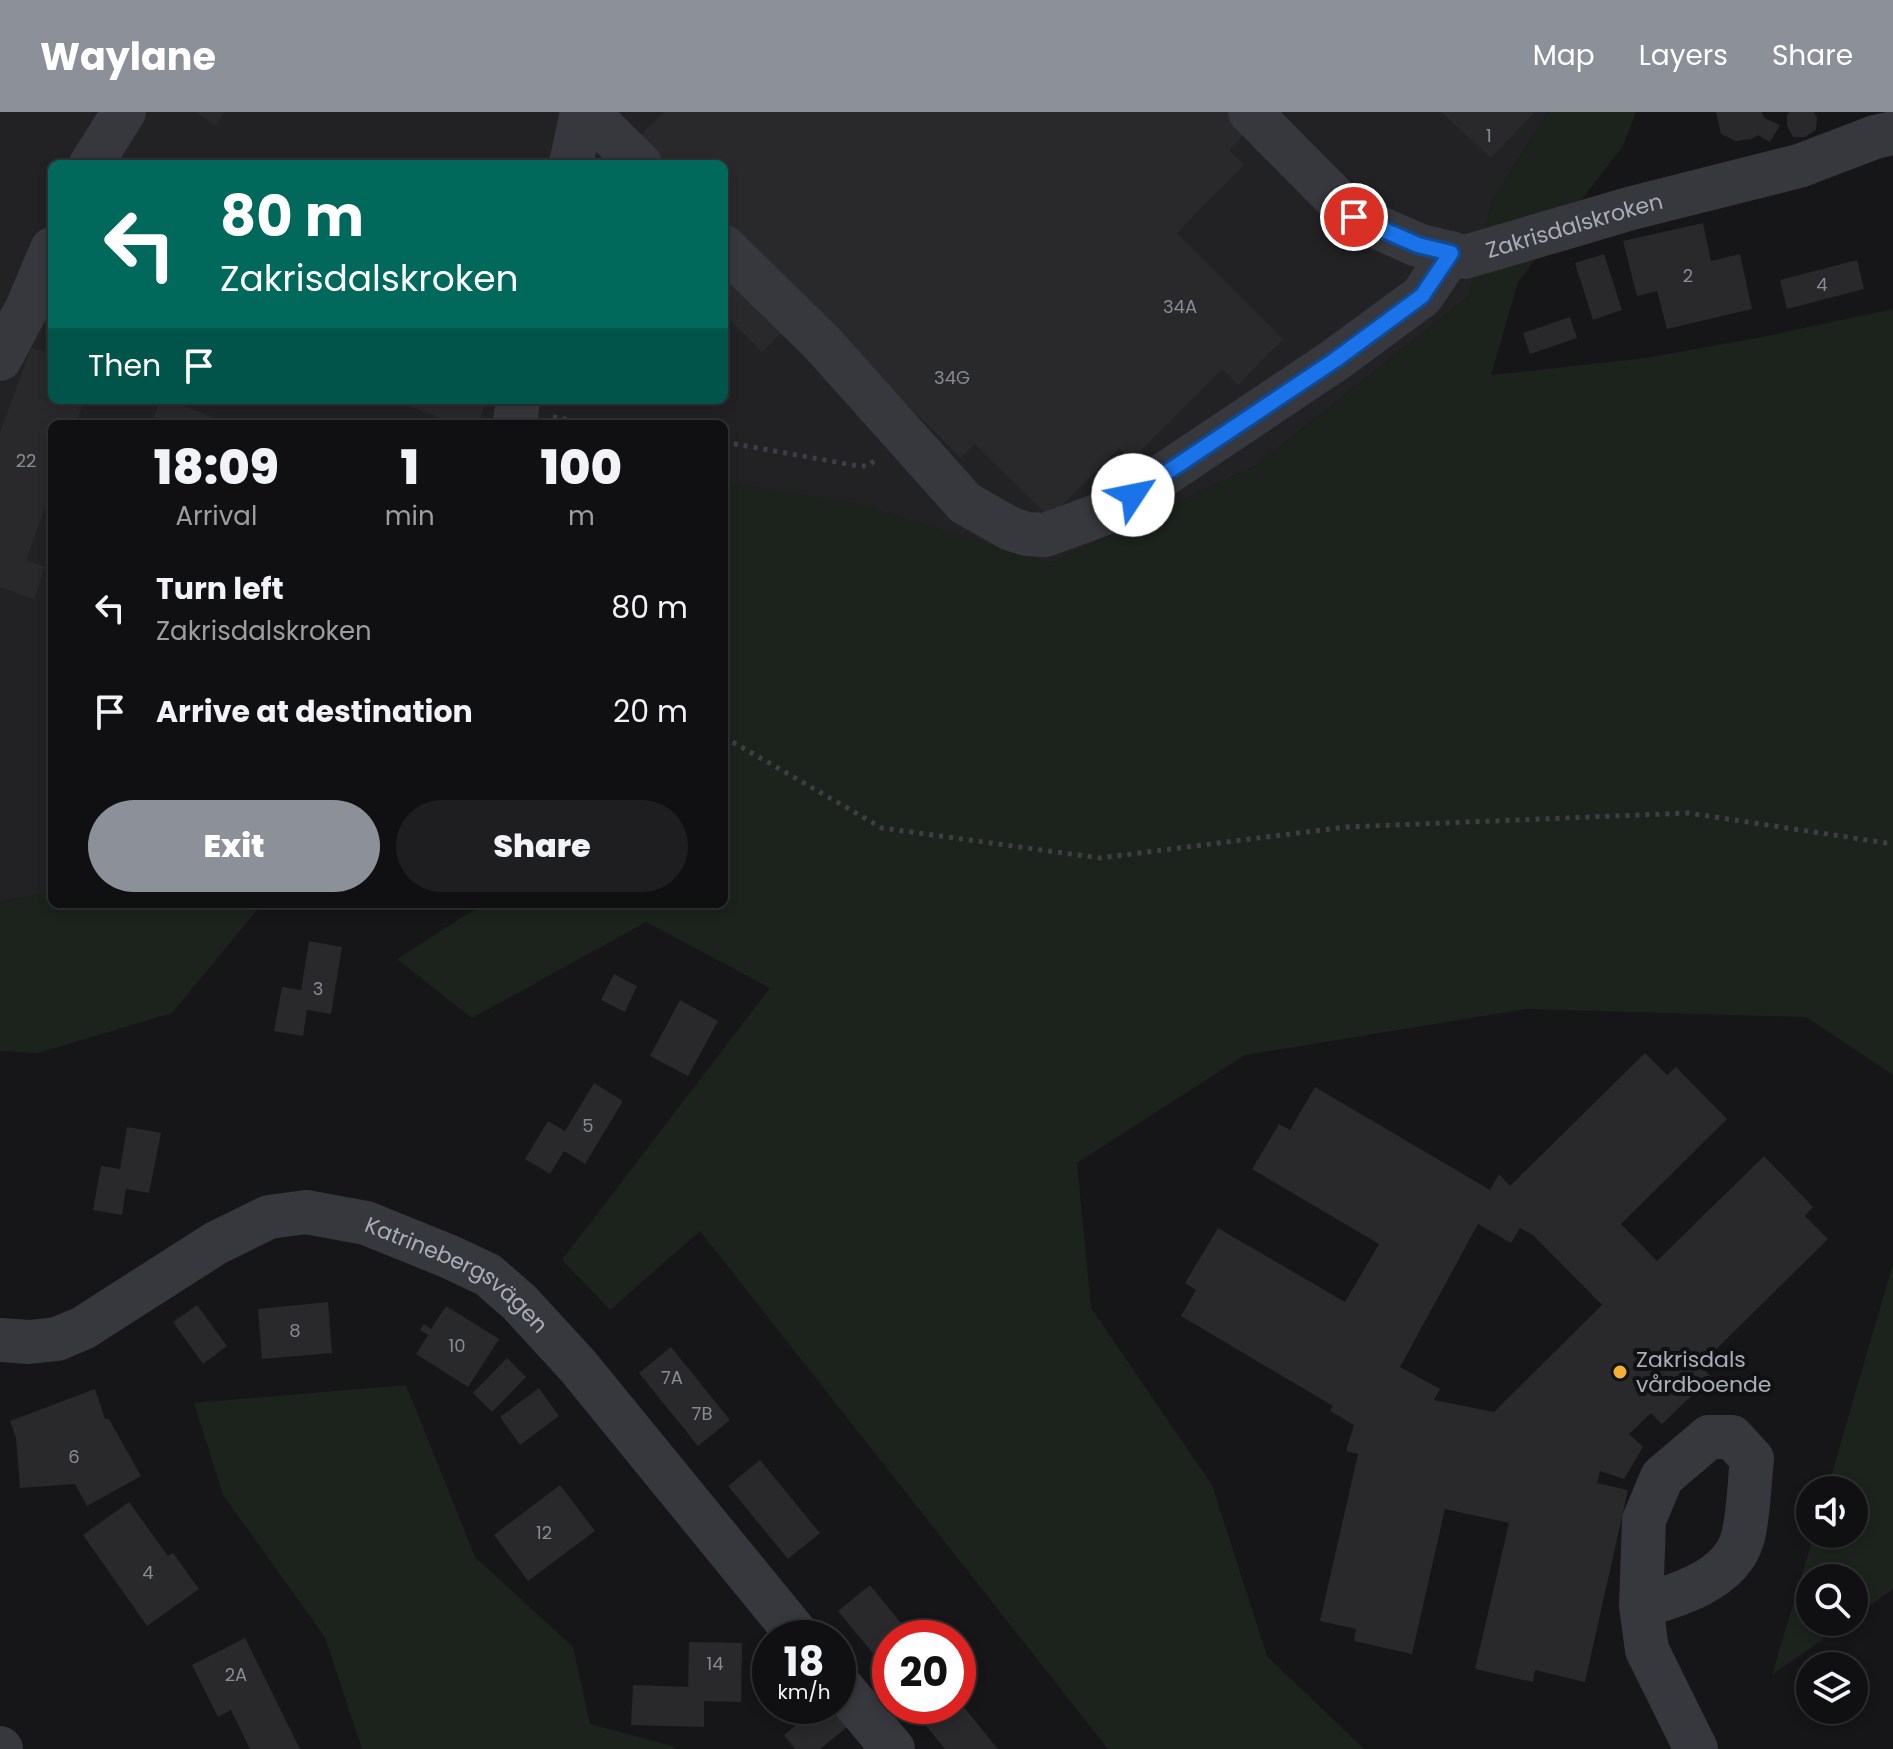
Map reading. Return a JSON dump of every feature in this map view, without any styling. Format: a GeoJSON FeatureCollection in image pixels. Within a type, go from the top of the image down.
{"type":"FeatureCollection","features":[{"type":"Feature","properties":{"kind":"street"},"geometry":{"type":"LineString","coordinates":[[94,160],[124,112]]}},
{"type":"Feature","properties":{"kind":"street"},"geometry":{"type":"LineString","coordinates":[[572,160],[585,112],[636,160]]}},
{"type":"Feature","properties":{"kind":"street","name":"Zakrisdalskroken"},"geometry":{"type":"LineString","coordinates":[[1250,112],[1354,217],[1418,245],[1465,257],[1632,208],[1799,166],[1893,133]]}},
{"type":"Feature","properties":{"kind":"street"},"geometry":{"type":"LineString","coordinates":[[728,251],[823,344],[965,503],[1011,529],[1045,535],[1108,512],[1335,360],[1422,296],[1451,253]]}},
{"type":"Feature","properties":{"kind":"street"},"geometry":{"type":"LineString","coordinates":[[0,359],[48,258]]}},
{"type":"Feature","properties":{"kind":"street","name":"Katrinebergsvägen"},"geometry":{"type":"LineString","coordinates":[[0,1340],[29,1342],[57,1339],[83,1328],[216,1243],[269,1217],[306,1212],[366,1223],[488,1275],[519,1302],[577,1365],[785,1620]]}},
{"type":"Feature","properties":{"kind":"street"},"geometry":{"type":"LineString","coordinates":[[1641,1606],[1647,1650],[1696,1749]]}},
{"type":"Feature","properties":{"kind":"street"},"geometry":{"type":"LineString","coordinates":[[856,1705],[893,1749]]}},
{"type":"Feature","properties":{"kind":"path"},"geometry":{"type":"LineString","coordinates":[[728,443],[868,466],[906,438]]}},
{"type":"Feature","properties":{"kind":"path"},"geometry":{"type":"LineString","coordinates":[[728,739],[882,828],[1100,858],[1346,827],[1688,813],[1893,844]]}},
{"type":"Feature","properties":{"kind":"shaded area"},"geometry":{"type":"Polygon","coordinates":[[[0,112],[1548,112],[1492,202],[1469,296],[1257,465],[1051,563],[728,485],[728,420],[48,420],[48,893],[0,902],[0,112]]]}},
{"type":"Feature","properties":{"kind":"shaded area"},"geometry":{"type":"Polygon","coordinates":[[[1548,112],[1636,112],[1623,146],[1518,282],[1491,375],[1646,358],[1893,309],[1893,1075],[1806,1017],[1526,1009],[1245,1055],[1077,1163],[1091,1308],[1212,1485],[1267,1656],[1364,1749],[1108,1749],[700,1231],[610,1310],[562,1260],[770,988],[646,922],[472,1018],[397,959],[477,908],[728,908],[728,483],[859,504],[1051,563],[1257,465],[1469,296],[1492,202],[1548,112]]]}},
{"type":"Feature","properties":{"kind":"shaded area"},"geometry":{"type":"Polygon","coordinates":[[[48,893],[48,908],[259,908],[172,1013],[38,1053],[0,1051],[0,902],[48,893]]]}},
{"type":"Feature","properties":{"kind":"shaded area"},"geometry":{"type":"Polygon","coordinates":[[[1893,1264],[1893,1589],[1868,1607],[1868,1564],[1805,1564],[1810,1548],[1868,1548],[1868,1476],[1831,1476],[1893,1264]]]}},
{"type":"Feature","properties":{"kind":"shaded area"},"geometry":{"type":"Polygon","coordinates":[[[406,1385],[475,1557],[573,1647],[590,1724],[676,1749],[362,1749],[325,1637],[223,1495],[194,1403],[406,1385]]]}},
{"type":"Feature","properties":{"kind":"shaded area"},"geometry":{"type":"Polygon","coordinates":[[[1796,1594],[1796,1636],[1827,1636],[1805,1652],[1796,1652],[1796,1658],[1772,1675],[1796,1594]]]}},
{"type":"Feature","properties":{"kind":"building"},"geometry":{"type":"Polygon","coordinates":[[[196,112],[225,112],[215,126],[196,112]]]}},
{"type":"Feature","properties":{"kind":"building"},"geometry":{"type":"Polygon","coordinates":[[[664,112],[1240,112],[1253,125],[1229,150],[1244,165],[1177,233],[1283,339],[1238,385],[1222,369],[1132,460],[1119,448],[1050,518],[975,444],[961,458],[728,228],[728,160],[660,160],[638,138],[664,112]]]}},
{"type":"Feature","properties":{"kind":"building"},"geometry":{"type":"Polygon","coordinates":[[[1441,112],[1532,112],[1534,113],[1491,158],[1441,112]]]}},
{"type":"Feature","properties":{"kind":"building"},"geometry":{"type":"Polygon","coordinates":[[[1716,112],[1762,112],[1764,118],[1780,125],[1770,142],[1758,135],[1736,141],[1721,134],[1716,112]]]}},
{"type":"Feature","properties":{"kind":"building"},"geometry":{"type":"Polygon","coordinates":[[[1789,112],[1814,112],[1816,130],[1805,137],[1793,137],[1787,126],[1789,112]]]}},
{"type":"Feature","properties":{"kind":"building"},"geometry":{"type":"Polygon","coordinates":[[[1703,223],[1711,261],[1740,254],[1752,309],[1667,329],[1657,291],[1637,296],[1623,241],[1703,223]]]}},
{"type":"Feature","properties":{"kind":"building"},"geometry":{"type":"Polygon","coordinates":[[[1604,254],[1622,310],[1593,320],[1575,263],[1604,254]]]}},
{"type":"Feature","properties":{"kind":"building"},"geometry":{"type":"Polygon","coordinates":[[[1857,260],[1864,289],[1787,309],[1780,280],[1857,260]]]}},
{"type":"Feature","properties":{"kind":"building"},"geometry":{"type":"Polygon","coordinates":[[[728,272],[786,328],[762,352],[728,318],[728,272]]]}},
{"type":"Feature","properties":{"kind":"building"},"geometry":{"type":"Polygon","coordinates":[[[1570,317],[1577,338],[1530,354],[1523,333],[1570,317]]]}},
{"type":"Feature","properties":{"kind":"building"},"geometry":{"type":"Polygon","coordinates":[[[31,348],[48,354],[48,404],[83,404],[77,420],[48,420],[48,500],[26,560],[45,567],[34,599],[0,587],[0,432],[31,348]]]}},
{"type":"Feature","properties":{"kind":"building"},"geometry":{"type":"Polygon","coordinates":[[[158,404],[178,404],[220,420],[152,420],[158,404]]]}},
{"type":"Feature","properties":{"kind":"building"},"geometry":{"type":"Polygon","coordinates":[[[404,404],[486,404],[480,420],[446,420],[404,404]]]}},
{"type":"Feature","properties":{"kind":"building"},"geometry":{"type":"Polygon","coordinates":[[[309,941],[342,947],[331,1014],[307,1010],[303,1036],[274,1031],[282,987],[301,990],[309,941]]]}},
{"type":"Feature","properties":{"kind":"building"},"geometry":{"type":"Polygon","coordinates":[[[614,974],[637,986],[625,1012],[601,1000],[614,974]]]}},
{"type":"Feature","properties":{"kind":"building"},"geometry":{"type":"Polygon","coordinates":[[[680,1000],[718,1021],[688,1076],[650,1056],[680,1000]]]}},
{"type":"Feature","properties":{"kind":"building","name":"Zakrisdals vårdboende"},"geometry":{"type":"Polygon","coordinates":[[[1645,1053],[1667,1075],[1676,1067],[1727,1119],[1621,1224],[1657,1261],[1764,1156],[1813,1207],[1805,1216],[1828,1239],[1700,1365],[1711,1377],[1662,1424],[1651,1413],[1629,1434],[1643,1447],[1624,1479],[1600,1471],[1597,1483],[1628,1490],[1585,1682],[1535,1670],[1533,1682],[1475,1669],[1509,1523],[1445,1509],[1412,1654],[1354,1641],[1356,1629],[1320,1621],[1358,1454],[1346,1451],[1354,1425],[1330,1411],[1333,1406],[1181,1316],[1196,1290],[1185,1283],[1218,1228],[1345,1302],[1379,1244],[1252,1169],[1279,1124],[1290,1130],[1315,1087],[1490,1190],[1499,1174],[1510,1186],[1645,1053]],[[1478,1224],[1400,1367],[1440,1389],[1434,1400],[1494,1412],[1602,1305],[1533,1235],[1520,1228],[1511,1243],[1478,1224]]]}},
{"type":"Feature","properties":{"kind":"building"},"geometry":{"type":"Polygon","coordinates":[[[594,1083],[623,1101],[585,1164],[564,1151],[550,1174],[525,1159],[548,1121],[565,1131],[594,1083]]]}},
{"type":"Feature","properties":{"kind":"building"},"geometry":{"type":"Polygon","coordinates":[[[127,1127],[161,1133],[149,1193],[126,1189],[122,1215],[93,1210],[101,1166],[120,1169],[127,1127]]]}},
{"type":"Feature","properties":{"kind":"building"},"geometry":{"type":"Polygon","coordinates":[[[328,1302],[332,1353],[262,1359],[258,1309],[328,1302]]]}},
{"type":"Feature","properties":{"kind":"building"},"geometry":{"type":"Polygon","coordinates":[[[197,1305],[227,1346],[203,1364],[173,1322],[197,1305]]]}},
{"type":"Feature","properties":{"kind":"building"},"geometry":{"type":"Polygon","coordinates":[[[446,1306],[499,1339],[468,1387],[416,1354],[428,1335],[420,1330],[424,1324],[431,1329],[446,1306]]]}},
{"type":"Feature","properties":{"kind":"building"},"geometry":{"type":"Polygon","coordinates":[[[671,1347],[730,1420],[698,1446],[639,1373],[671,1347]]]}},
{"type":"Feature","properties":{"kind":"building"},"geometry":{"type":"Polygon","coordinates":[[[507,1358],[526,1377],[492,1412],[473,1393],[507,1358]]]}},
{"type":"Feature","properties":{"kind":"building"},"geometry":{"type":"Polygon","coordinates":[[[539,1388],[559,1416],[520,1445],[500,1417],[539,1388]]]}},
{"type":"Feature","properties":{"kind":"building"},"geometry":{"type":"Polygon","coordinates":[[[95,1389],[105,1419],[109,1419],[141,1476],[87,1506],[75,1484],[20,1488],[16,1438],[10,1421],[95,1389]]]}},
{"type":"Feature","properties":{"kind":"building"},"geometry":{"type":"Polygon","coordinates":[[[760,1460],[820,1533],[788,1559],[728,1486],[760,1460]]]}},
{"type":"Feature","properties":{"kind":"building"},"geometry":{"type":"Polygon","coordinates":[[[560,1485],[595,1531],[528,1581],[494,1535],[560,1485]]]}},
{"type":"Feature","properties":{"kind":"building"},"geometry":{"type":"Polygon","coordinates":[[[129,1502],[168,1556],[173,1553],[199,1589],[147,1626],[83,1535],[129,1502]]]}},
{"type":"Feature","properties":{"kind":"building"},"geometry":{"type":"Polygon","coordinates":[[[870,1585],[898,1620],[872,1620],[872,1652],[856,1633],[856,1620],[845,1620],[838,1611],[870,1585]]]}},
{"type":"Feature","properties":{"kind":"building"},"geometry":{"type":"Polygon","coordinates":[[[245,1638],[300,1749],[250,1749],[231,1710],[218,1717],[192,1665],[245,1638]]]}},
{"type":"Feature","properties":{"kind":"building"},"geometry":{"type":"Polygon","coordinates":[[[689,1642],[742,1643],[741,1702],[704,1701],[704,1727],[631,1725],[633,1685],[688,1687],[689,1642]]]}},
{"type":"Feature","properties":{"kind":"building"},"geometry":{"type":"Polygon","coordinates":[[[976,1722],[998,1749],[945,1749],[924,1724],[976,1722]]]}},
{"type":"Feature","properties":{"kind":"building"},"geometry":{"type":"Polygon","coordinates":[[[797,1724],[851,1724],[820,1749],[795,1749],[784,1735],[797,1724]]]}},
{"type":"Feature","properties":{"kind":"place","name":"Zakrisdals vårdboende"},"geometry":{"type":"Point","coordinates":[1620,1372]}},
{"type":"Feature","properties":{"kind":"route"},"geometry":{"type":"LineString","coordinates":[[1133,495],[1335,360],[1422,296],[1451,253],[1418,245],[1354,217]]}}]}
